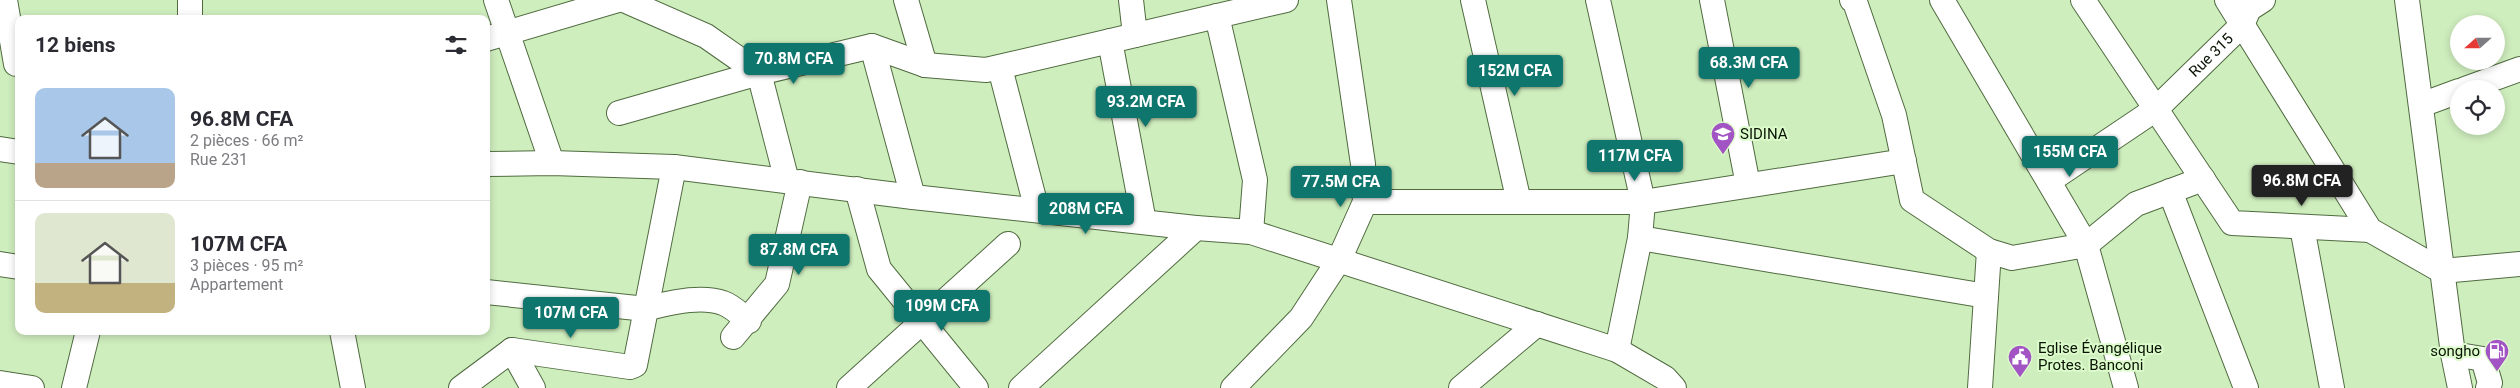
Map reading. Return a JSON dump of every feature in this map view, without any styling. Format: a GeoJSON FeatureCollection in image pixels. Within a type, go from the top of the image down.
{"type":"FeatureCollection","features":[{"type":"Feature","properties":{"kind":"street"},"geometry":{"type":"LineString","coordinates":[[5,0],[12,63]]}},
{"type":"Feature","properties":{"kind":"street"},"geometry":{"type":"LineString","coordinates":[[190,0],[190,15]]}},
{"type":"Feature","properties":{"kind":"street"},"geometry":{"type":"LineString","coordinates":[[496,0],[497,36],[552,163]]}},
{"type":"Feature","properties":{"kind":"street"},"geometry":{"type":"LineString","coordinates":[[497,36],[618,0]]}},
{"type":"Feature","properties":{"kind":"street"},"geometry":{"type":"LineString","coordinates":[[490,292],[646,309],[668,303],[694,300],[723,303],[741,329],[777,284],[793,181],[759,73],[706,36],[624,0]]}},
{"type":"Feature","properties":{"kind":"street"},"geometry":{"type":"LineString","coordinates":[[906,0],[925,66]]}},
{"type":"Feature","properties":{"kind":"street"},"geometry":{"type":"LineString","coordinates":[[1131,0],[1135,35]]}},
{"type":"Feature","properties":{"kind":"street"},"geometry":{"type":"LineString","coordinates":[[619,113],[759,73],[872,46],[925,66],[986,70],[1286,0]]}},
{"type":"Feature","properties":{"kind":"street"},"geometry":{"type":"LineString","coordinates":[[1233,388],[1301,318],[1339,260],[1365,202],[1363,164],[1339,0]]}},
{"type":"Feature","properties":{"kind":"street"},"geometry":{"type":"LineString","coordinates":[[1474,0],[1519,202]]}},
{"type":"Feature","properties":{"kind":"street"},"geometry":{"type":"LineString","coordinates":[[1598,0],[1643,202],[1640,238],[1617,350]]}},
{"type":"Feature","properties":{"kind":"street"},"geometry":{"type":"LineString","coordinates":[[1712,0],[1748,185]]}},
{"type":"Feature","properties":{"kind":"street"},"geometry":{"type":"LineString","coordinates":[[1852,0],[1855,2],[1894,115],[1912,200],[1989,251],[2012,258],[2086,244],[2136,204],[2203,179]]}},
{"type":"Feature","properties":{"kind":"street"},"geometry":{"type":"LineString","coordinates":[[1942,0],[2086,244],[2126,388]]}},
{"type":"Feature","properties":{"kind":"street"},"geometry":{"type":"LineString","coordinates":[[2084,0],[2232,223],[2370,230],[2442,271],[2520,264]]}},
{"type":"Feature","properties":{"kind":"street"},"geometry":{"type":"LineString","coordinates":[[2226,0],[2370,230]]}},
{"type":"Feature","properties":{"kind":"street","name":"Rue 315"},"geometry":{"type":"LineString","coordinates":[[2049,181],[2156,109],[2242,25],[2249,9],[2263,0]]}},
{"type":"Feature","properties":{"kind":"street"},"geometry":{"type":"LineString","coordinates":[[2407,0],[2452,354],[2460,388]]}},
{"type":"Feature","properties":{"kind":"street"},"geometry":{"type":"LineString","coordinates":[[1216,16],[1256,180],[1251,232]]}},
{"type":"Feature","properties":{"kind":"street"},"geometry":{"type":"LineString","coordinates":[[1110,41],[1144,222]]}},
{"type":"Feature","properties":{"kind":"street"},"geometry":{"type":"LineString","coordinates":[[872,46],[913,197]]}},
{"type":"Feature","properties":{"kind":"street"},"geometry":{"type":"LineString","coordinates":[[1000,68],[1037,210]]}},
{"type":"Feature","properties":{"kind":"street"},"geometry":{"type":"LineString","coordinates":[[2490,80],[2520,69]]}},
{"type":"Feature","properties":{"kind":"street"},"geometry":{"type":"LineString","coordinates":[[2421,105],[2450,94]]}},
{"type":"Feature","properties":{"kind":"street"},"geometry":{"type":"LineString","coordinates":[[0,149],[15,151]]}},
{"type":"Feature","properties":{"kind":"street"},"geometry":{"type":"LineString","coordinates":[[1365,202],[1643,202],[1904,161]]}},
{"type":"Feature","properties":{"kind":"street"},"geometry":{"type":"LineString","coordinates":[[490,164],[552,163],[674,167],[913,197],[1196,228],[1251,232],[1617,350],[1665,378],[1674,388]]}},
{"type":"Feature","properties":{"kind":"street"},"geometry":{"type":"LineString","coordinates":[[461,388],[512,350],[630,367],[637,361],[674,167]]}},
{"type":"Feature","properties":{"kind":"street"},"geometry":{"type":"LineString","coordinates":[[857,189],[879,269],[976,388]]}},
{"type":"Feature","properties":{"kind":"street"},"geometry":{"type":"LineString","coordinates":[[2170,191],[2246,388]]}},
{"type":"Feature","properties":{"kind":"street"},"geometry":{"type":"LineString","coordinates":[[2302,227],[2332,388]]}},
{"type":"Feature","properties":{"kind":"street"},"geometry":{"type":"LineString","coordinates":[[1022,388],[1196,228]]}},
{"type":"Feature","properties":{"kind":"street"},"geometry":{"type":"LineString","coordinates":[[1640,238],[1986,296]]}},
{"type":"Feature","properties":{"kind":"street"},"geometry":{"type":"LineString","coordinates":[[849,388],[1008,244]]}},
{"type":"Feature","properties":{"kind":"street"},"geometry":{"type":"LineString","coordinates":[[1980,388],[1989,251]]}},
{"type":"Feature","properties":{"kind":"street"},"geometry":{"type":"LineString","coordinates":[[0,264],[15,266]]}},
{"type":"Feature","properties":{"kind":"street"},"geometry":{"type":"LineString","coordinates":[[1461,388],[1537,324]]}},
{"type":"Feature","properties":{"kind":"street"},"geometry":{"type":"LineString","coordinates":[[74,388],[87,335]]}},
{"type":"Feature","properties":{"kind":"street"},"geometry":{"type":"LineString","coordinates":[[343,335],[353,388]]}},
{"type":"Feature","properties":{"kind":"street"},"geometry":{"type":"LineString","coordinates":[[512,350],[533,388]]}},
{"type":"Feature","properties":{"kind":"street"},"geometry":{"type":"LineString","coordinates":[[2452,354],[2483,358],[2490,382],[2488,388]]}},
{"type":"Feature","properties":{"kind":"street"},"geometry":{"type":"LineString","coordinates":[[0,383],[32,388]]}},
{"type":"Feature","properties":{"kind":"place","name":"SIDINA"},"geometry":{"type":"Point","coordinates":[1723,155]}},
{"type":"Feature","properties":{"kind":"place","name":"songho"},"geometry":{"type":"Point","coordinates":[2497,372]}},
{"type":"Feature","properties":{"kind":"place","name":"Eglise Évangélique Protes. Banconi"},"geometry":{"type":"Point","coordinates":[2020,378]}}]}
